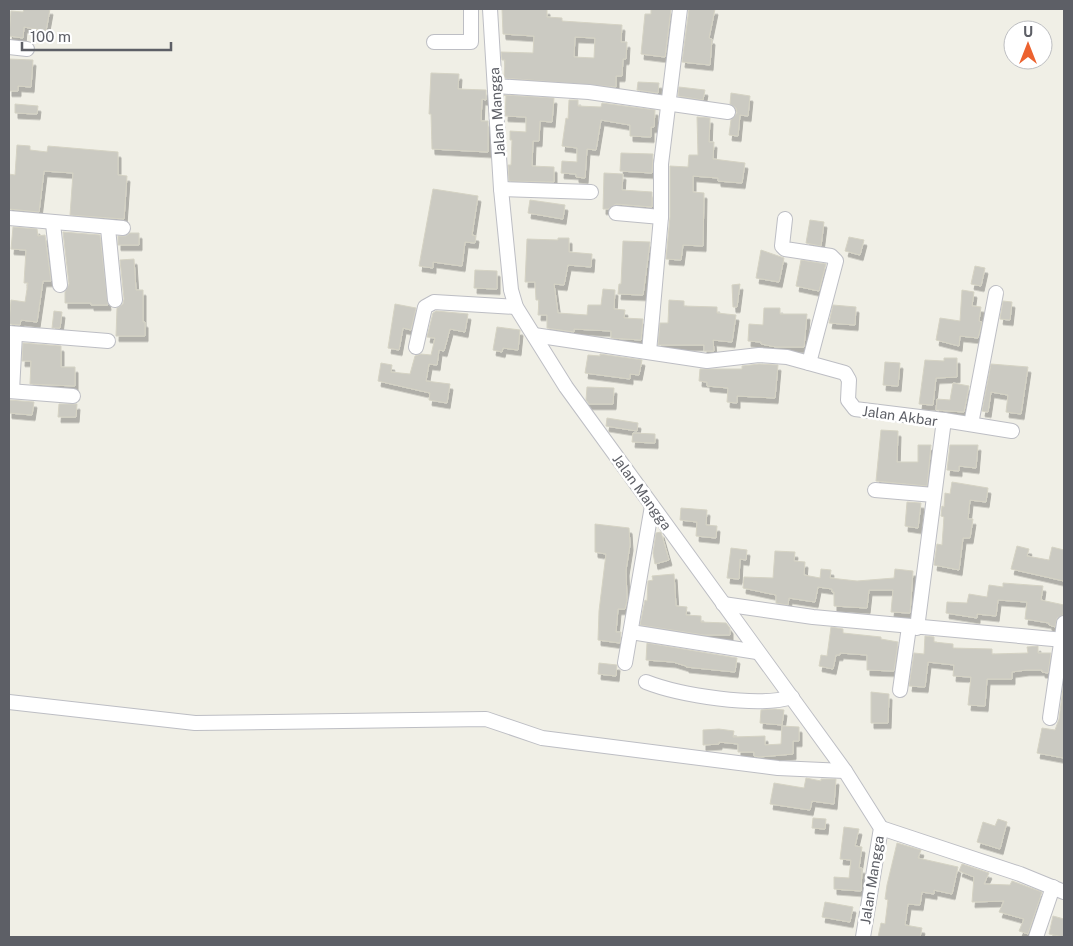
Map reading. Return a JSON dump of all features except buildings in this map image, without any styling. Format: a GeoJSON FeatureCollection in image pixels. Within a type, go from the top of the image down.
{"type":"FeatureCollection","features":[{"type":"Feature","properties":{"kind":"street"},"geometry":{"type":"LineString","coordinates":[[434,42],[471,42],[471,9]]}},
{"type":"Feature","properties":{"kind":"street","name":"Jalan Mangga"},"geometry":{"type":"LineString","coordinates":[[490,9],[501,189],[510,290],[516,307],[566,387],[845,771],[881,828],[863,937]]}},
{"type":"Feature","properties":{"kind":"street"},"geometry":{"type":"LineString","coordinates":[[649,352],[662,217],[660,179],[680,9]]}},
{"type":"Feature","properties":{"kind":"street"},"geometry":{"type":"LineString","coordinates":[[9,47],[27,49]]}},
{"type":"Feature","properties":{"kind":"street"},"geometry":{"type":"LineString","coordinates":[[495,86],[589,92],[668,105],[728,112]]}},
{"type":"Feature","properties":{"kind":"street"},"geometry":{"type":"LineString","coordinates":[[501,189],[591,192]]}},
{"type":"Feature","properties":{"kind":"street"},"geometry":{"type":"LineString","coordinates":[[616,213],[662,217]]}},
{"type":"Feature","properties":{"kind":"street"},"geometry":{"type":"LineString","coordinates":[[9,218],[53,224],[123,228]]}},
{"type":"Feature","properties":{"kind":"street"},"geometry":{"type":"LineString","coordinates":[[785,219],[782,246],[785,249],[831,256],[836,261],[809,363]]}},
{"type":"Feature","properties":{"kind":"street"},"geometry":{"type":"LineString","coordinates":[[53,224],[60,285]]}},
{"type":"Feature","properties":{"kind":"street"},"geometry":{"type":"LineString","coordinates":[[108,228],[115,300]]}},
{"type":"Feature","properties":{"kind":"street"},"geometry":{"type":"LineString","coordinates":[[971,424],[996,293]]}},
{"type":"Feature","properties":{"kind":"street"},"geometry":{"type":"LineString","coordinates":[[416,347],[425,307],[434,302],[516,307]]}},
{"type":"Feature","properties":{"kind":"street"},"geometry":{"type":"LineString","coordinates":[[73,396],[10,391],[12,334],[108,341]]}},
{"type":"Feature","properties":{"kind":"street","name":"Jalan Akbar"},"geometry":{"type":"LineString","coordinates":[[534,335],[706,362],[758,354],[787,357],[845,373],[849,380],[848,400],[854,409],[944,420],[913,628],[900,690]]}},
{"type":"Feature","properties":{"kind":"street"},"geometry":{"type":"LineString","coordinates":[[944,420],[1012,431]]}},
{"type":"Feature","properties":{"kind":"street"},"geometry":{"type":"LineString","coordinates":[[874,490],[934,495]]}},
{"type":"Feature","properties":{"kind":"street"},"geometry":{"type":"LineString","coordinates":[[625,663],[652,506]]}},
{"type":"Feature","properties":{"kind":"street"},"geometry":{"type":"LineString","coordinates":[[723,604],[813,618],[1062,640]]}},
{"type":"Feature","properties":{"kind":"street"},"geometry":{"type":"LineString","coordinates":[[1050,718],[1064,623]]}},
{"type":"Feature","properties":{"kind":"street"},"geometry":{"type":"LineString","coordinates":[[631,632],[757,652]]}},
{"type":"Feature","properties":{"kind":"street"},"geometry":{"type":"LineString","coordinates":[[646,682],[664,689],[688,694],[771,702],[792,698]]}},
{"type":"Feature","properties":{"kind":"street"},"geometry":{"type":"LineString","coordinates":[[9,702],[195,723],[486,719],[542,738],[778,768],[845,771]]}},
{"type":"Feature","properties":{"kind":"street"},"geometry":{"type":"LineString","coordinates":[[881,828],[1059,890],[1036,937]]}}]}
